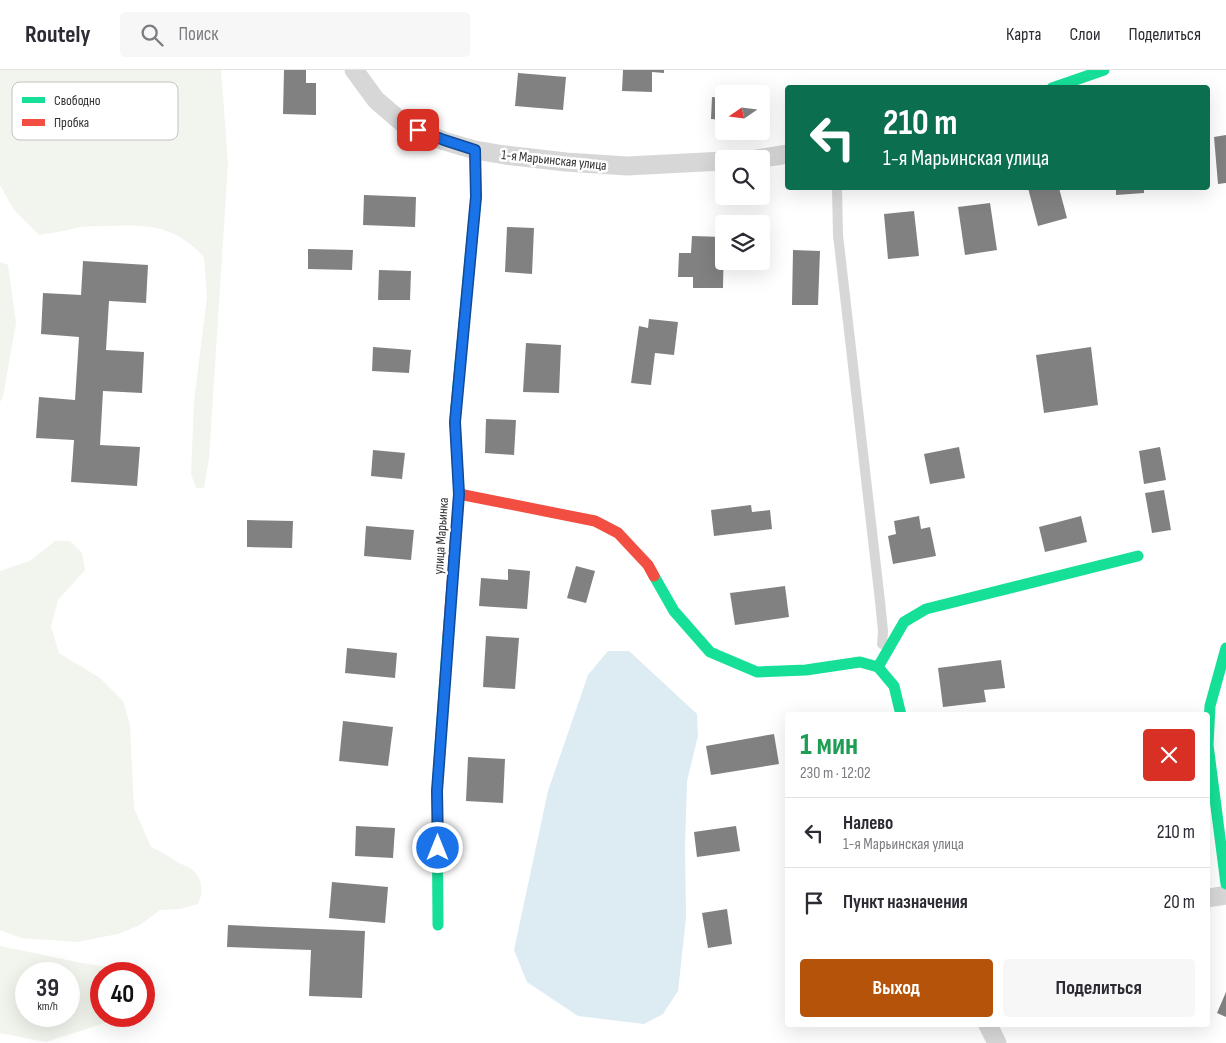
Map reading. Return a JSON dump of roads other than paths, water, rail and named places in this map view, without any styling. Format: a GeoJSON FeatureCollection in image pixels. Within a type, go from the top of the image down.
{"type":"FeatureCollection","features":[{"type":"Feature","properties":{"kind":"street","name":"1-я Марьинская улица"},"geometry":{"type":"LineString","coordinates":[[354,70],[376,100],[405,124],[475,150],[558,161],[627,166],[715,161]]}},
{"type":"Feature","properties":{"kind":"street"},"geometry":{"type":"LineString","coordinates":[[1061,85],[1104,70]]}},
{"type":"Feature","properties":{"kind":"street","name":"улица Марьинка"},"geometry":{"type":"LineString","coordinates":[[438,925],[437,791],[459,494],[455,422],[476,197],[475,150]]}},
{"type":"Feature","properties":{"kind":"street"},"geometry":{"type":"LineString","coordinates":[[770,157],[785,154]]}},
{"type":"Feature","properties":{"kind":"street"},"geometry":{"type":"LineString","coordinates":[[459,494],[595,521],[618,533],[648,565],[674,612],[710,652],[757,672],[806,670],[860,662],[878,667],[894,686],[900,712]]}},
{"type":"Feature","properties":{"kind":"street"},"geometry":{"type":"LineString","coordinates":[[878,667],[904,622],[926,609],[1138,556]]}},
{"type":"Feature","properties":{"kind":"street"},"geometry":{"type":"LineString","coordinates":[[1210,712],[1226,648]]}},
{"type":"Feature","properties":{"kind":"street"},"geometry":{"type":"LineString","coordinates":[[1210,760],[1226,884]]}},
{"type":"Feature","properties":{"kind":"street"},"geometry":{"type":"LineString","coordinates":[[1210,898],[1226,895]]}},
{"type":"Feature","properties":{"kind":"street"},"geometry":{"type":"LineString","coordinates":[[989,1027],[997,1043]]}},
{"type":"Feature","properties":{"kind":"lane"},"geometry":{"type":"LineString","coordinates":[[837,190],[838,235],[883,631],[878,667]]}}]}
